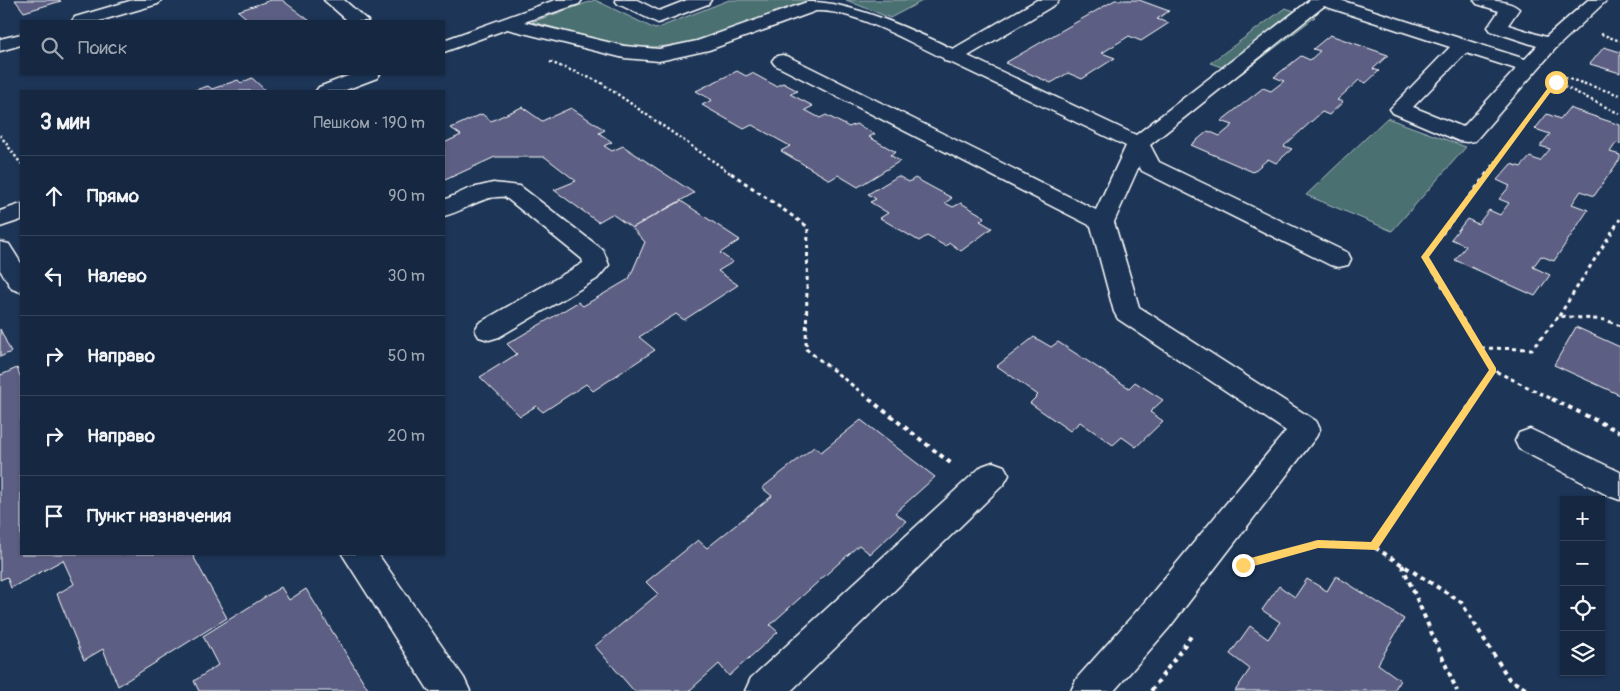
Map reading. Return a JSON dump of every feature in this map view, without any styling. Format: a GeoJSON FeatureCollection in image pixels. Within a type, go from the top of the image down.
{"type":"FeatureCollection","features":[{"type":"Feature","properties":{"kind":"lane"},"geometry":{"type":"LineString","coordinates":[[84,20],[152,0]]}},
{"type":"Feature","properties":{"kind":"lane"},"geometry":{"type":"LineString","coordinates":[[333,0],[358,20]]}},
{"type":"Feature","properties":{"kind":"lane"},"geometry":{"type":"LineString","coordinates":[[520,0],[537,11]]}},
{"type":"Feature","properties":{"kind":"lane"},"geometry":{"type":"LineString","coordinates":[[445,46],[537,11],[573,0]]}},
{"type":"Feature","properties":{"kind":"lane"},"geometry":{"type":"LineString","coordinates":[[624,0],[658,18],[702,0]]}},
{"type":"Feature","properties":{"kind":"lane"},"geometry":{"type":"LineString","coordinates":[[952,57],[1050,0]]}},
{"type":"Feature","properties":{"kind":"lane"},"geometry":{"type":"LineString","coordinates":[[1090,691],[1156,616],[1305,429],[1127,312],[1102,222],[1138,144],[1321,0],[1529,67]]}},
{"type":"Feature","properties":{"kind":"lane"},"geometry":{"type":"LineString","coordinates":[[1483,0],[1510,8],[1497,27],[1549,44]]}},
{"type":"Feature","properties":{"kind":"lane"},"geometry":{"type":"LineString","coordinates":[[1464,45],[1400,109],[1467,136],[1549,44],[1598,0]]}},
{"type":"Feature","properties":{"kind":"lane"},"geometry":{"type":"LineString","coordinates":[[506,23],[624,52],[659,55],[702,46],[813,6],[829,5],[841,7],[895,28],[952,57],[1138,144],[1150,166],[1339,259]]}},
{"type":"Feature","properties":{"kind":"lane"},"geometry":{"type":"LineString","coordinates":[[0,46],[20,39]]}},
{"type":"Feature","properties":{"kind":"lane"},"geometry":{"type":"LineString","coordinates":[[782,62],[1102,222]]}},
{"type":"Feature","properties":{"kind":"lane"},"geometry":{"type":"LineString","coordinates":[[329,90],[367,75]]}},
{"type":"Feature","properties":{"kind":"lane"},"geometry":{"type":"LineString","coordinates":[[445,209],[480,192],[496,188],[512,191],[594,256],[596,265],[588,273],[489,330]]}},
{"type":"Feature","properties":{"kind":"lane"},"geometry":{"type":"LineString","coordinates":[[0,220],[20,211]]}},
{"type":"Feature","properties":{"kind":"lane"},"geometry":{"type":"LineString","coordinates":[[0,250],[20,281]]}},
{"type":"Feature","properties":{"kind":"lane"},"geometry":{"type":"LineString","coordinates":[[1530,441],[1620,487]]}},
{"type":"Feature","properties":{"kind":"lane"},"geometry":{"type":"LineString","coordinates":[[764,691],[993,474]]}},
{"type":"Feature","properties":{"kind":"lane"},"geometry":{"type":"LineString","coordinates":[[360,555],[451,691]]}},
{"type":"Feature","properties":{"kind":"path"},"geometry":{"type":"LineString","coordinates":[[1593,32],[1620,40]]}},
{"type":"Feature","properties":{"kind":"path"},"geometry":{"type":"LineString","coordinates":[[543,59],[600,82],[808,227],[806,349],[957,469]]}},
{"type":"Feature","properties":{"kind":"path"},"geometry":{"type":"LineString","coordinates":[[1620,95],[1560,76],[1425,257],[1493,370],[1620,432]]}},
{"type":"Feature","properties":{"kind":"path"},"geometry":{"type":"LineString","coordinates":[[1556,82],[1620,114]]}},
{"type":"Feature","properties":{"kind":"path"},"geometry":{"type":"LineString","coordinates":[[0,135],[20,163]]}},
{"type":"Feature","properties":{"kind":"path"},"geometry":{"type":"LineString","coordinates":[[1480,348],[1532,349],[1559,316],[1620,219]]}},
{"type":"Feature","properties":{"kind":"path"},"geometry":{"type":"LineString","coordinates":[[1559,316],[1606,320],[1620,326]]}},
{"type":"Feature","properties":{"kind":"path"},"geometry":{"type":"LineString","coordinates":[[1374,546],[1493,370]]}},
{"type":"Feature","properties":{"kind":"path"},"geometry":{"type":"LineString","coordinates":[[1243,565],[1318,544],[1374,546],[1461,602],[1509,679],[1529,691]]}},
{"type":"Feature","properties":{"kind":"path"},"geometry":{"type":"LineString","coordinates":[[1401,564],[1457,691]]}},
{"type":"Feature","properties":{"kind":"path"},"geometry":{"type":"LineString","coordinates":[[1151,691],[1197,628]]}},
{"type":"Feature","properties":{"kind":"green space"},"geometry":{"type":"Polygon","coordinates":[[[595,0],[655,29],[729,0],[816,0],[702,39],[655,47],[620,44],[532,22],[595,0]]]}},
{"type":"Feature","properties":{"kind":"green space"},"geometry":{"type":"Polygon","coordinates":[[[846,0],[924,0],[890,18],[846,0]]]}},
{"type":"Feature","properties":{"kind":"green space"},"geometry":{"type":"Polygon","coordinates":[[[1285,8],[1315,17],[1241,74],[1210,63],[1285,8]]]}},
{"type":"Feature","properties":{"kind":"green space"},"geometry":{"type":"Polygon","coordinates":[[[1387,118],[1466,147],[1392,231],[1306,195],[1387,118]]]}},
{"type":"Feature","properties":{"kind":"building"},"geometry":{"type":"Polygon","coordinates":[[[15,0],[59,0],[61,1],[24,12],[15,0]]]}},
{"type":"Feature","properties":{"kind":"building"},"geometry":{"type":"Polygon","coordinates":[[[271,0],[282,0],[309,20],[249,20],[238,11],[271,0]]]}},
{"type":"Feature","properties":{"kind":"building"},"geometry":{"type":"Polygon","coordinates":[[[1115,0],[1139,0],[1169,11],[1157,19],[1169,23],[1141,41],[1129,36],[1102,53],[1115,58],[1082,79],[1068,73],[1051,83],[1005,63],[1115,0]]]}},
{"type":"Feature","properties":{"kind":"building"},"geometry":{"type":"Polygon","coordinates":[[[1330,35],[1388,55],[1373,69],[1379,71],[1366,83],[1359,80],[1337,100],[1343,102],[1329,115],[1322,112],[1284,146],[1292,149],[1276,163],[1268,159],[1253,172],[1191,145],[1208,131],[1220,136],[1233,125],[1221,121],[1263,88],[1271,91],[1284,81],[1274,77],[1301,56],[1310,60],[1320,51],[1313,49],[1330,35]]]}},
{"type":"Feature","properties":{"kind":"building"},"geometry":{"type":"Polygon","coordinates":[[[1604,47],[1620,52],[1620,73],[1590,64],[1604,47]]]}},
{"type":"Feature","properties":{"kind":"building"},"geometry":{"type":"Polygon","coordinates":[[[737,71],[746,76],[752,73],[776,86],[783,83],[798,91],[790,94],[813,106],[805,110],[820,118],[826,115],[849,127],[856,124],[875,134],[869,137],[896,152],[890,155],[900,161],[858,187],[838,175],[830,180],[781,151],[790,146],[752,125],[744,129],[702,105],[712,100],[696,91],[737,71]]]}},
{"type":"Feature","properties":{"kind":"building"},"geometry":{"type":"Polygon","coordinates":[[[252,78],[265,90],[195,90],[208,86],[212,89],[238,80],[241,83],[252,78]]]}},
{"type":"Feature","properties":{"kind":"building"},"geometry":{"type":"Polygon","coordinates":[[[522,107],[542,121],[571,108],[605,130],[599,133],[612,142],[604,146],[612,151],[623,146],[694,193],[632,228],[612,214],[598,222],[554,190],[576,181],[545,157],[495,157],[445,180],[445,143],[461,135],[451,128],[482,114],[491,121],[522,107]]]}},
{"type":"Feature","properties":{"kind":"building"},"geometry":{"type":"Polygon","coordinates":[[[1569,108],[1620,125],[1620,144],[1616,143],[1610,152],[1620,155],[1620,159],[1594,196],[1581,191],[1572,204],[1588,210],[1554,261],[1541,256],[1533,267],[1550,275],[1535,296],[1455,260],[1466,246],[1451,239],[1467,219],[1478,224],[1489,210],[1500,215],[1509,203],[1499,199],[1510,186],[1497,180],[1511,164],[1521,167],[1530,157],[1540,161],[1550,149],[1540,146],[1550,134],[1535,129],[1547,114],[1560,119],[1569,108]]]}},
{"type":"Feature","properties":{"kind":"building"},"geometry":{"type":"Polygon","coordinates":[[[898,176],[909,182],[915,178],[952,198],[945,203],[953,207],[961,203],[985,217],[980,221],[992,228],[961,251],[950,243],[945,246],[927,236],[919,241],[880,218],[888,213],[870,202],[876,199],[868,194],[898,176]]]}},
{"type":"Feature","properties":{"kind":"building"},"geometry":{"type":"Polygon","coordinates":[[[681,201],[740,240],[720,253],[733,262],[718,271],[738,285],[684,320],[676,314],[639,337],[655,350],[593,391],[586,384],[543,412],[536,406],[520,416],[480,377],[517,354],[507,344],[578,302],[583,306],[629,279],[645,242],[632,228],[681,201]]]}},
{"type":"Feature","properties":{"kind":"building"},"geometry":{"type":"Polygon","coordinates":[[[1576,327],[1620,347],[1620,395],[1554,365],[1576,327]]]}},
{"type":"Feature","properties":{"kind":"building"},"geometry":{"type":"Polygon","coordinates":[[[0,329],[11,352],[0,357],[0,329]]]}},
{"type":"Feature","properties":{"kind":"building"},"geometry":{"type":"Polygon","coordinates":[[[1034,337],[1051,347],[1058,342],[1129,388],[1135,382],[1163,400],[1150,412],[1163,421],[1136,447],[1122,437],[1113,445],[1080,422],[1070,431],[1030,403],[1038,395],[997,366],[1034,337]]]}},
{"type":"Feature","properties":{"kind":"building"},"geometry":{"type":"Polygon","coordinates":[[[17,368],[20,376],[20,555],[193,555],[227,618],[118,686],[103,649],[84,660],[57,594],[74,584],[63,560],[11,588],[7,577],[0,580],[0,373],[1,375],[17,368]]]}},
{"type":"Feature","properties":{"kind":"building"},"geometry":{"type":"Polygon","coordinates":[[[861,420],[935,477],[895,513],[906,521],[870,554],[859,545],[770,625],[778,632],[729,676],[719,664],[689,691],[634,691],[595,646],[658,594],[646,582],[698,540],[707,548],[772,496],[762,488],[814,447],[821,452],[861,420]]]}},
{"type":"Feature","properties":{"kind":"building"},"geometry":{"type":"Polygon","coordinates":[[[1336,576],[1404,619],[1378,664],[1400,680],[1394,691],[1235,691],[1250,669],[1230,654],[1250,626],[1268,639],[1280,622],[1262,610],[1279,586],[1295,597],[1307,579],[1327,591],[1336,576]]]}},
{"type":"Feature","properties":{"kind":"building"},"geometry":{"type":"Polygon","coordinates":[[[281,587],[289,600],[306,589],[368,689],[365,691],[199,691],[194,681],[218,665],[203,636],[281,587]]]}},
{"type":"Feature","properties":{"kind":"route"},"geometry":{"type":"LineString","coordinates":[[1243,565],[1318,544],[1374,546],[1493,370],[1425,257],[1556,82]]}}]}
